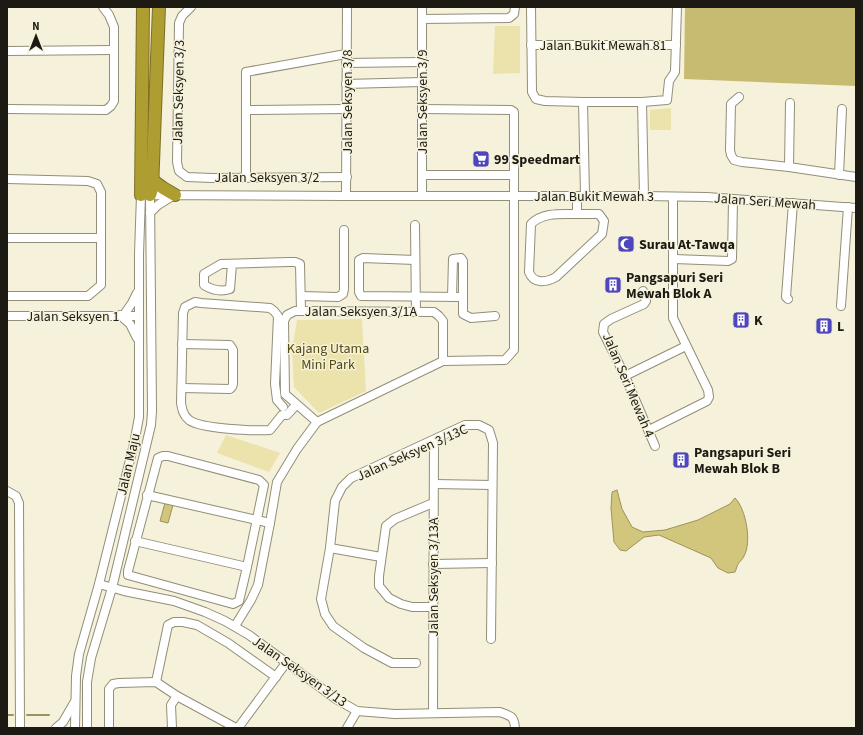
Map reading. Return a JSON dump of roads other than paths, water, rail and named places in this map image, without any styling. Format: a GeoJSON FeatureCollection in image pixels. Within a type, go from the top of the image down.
{"type":"FeatureCollection","features":[{"type":"Feature","properties":{"kind":"highway"},"geometry":{"type":"LineString","coordinates":[[135,7],[135,119],[139,158],[142,167]]}},
{"type":"Feature","properties":{"kind":"highway"},"geometry":{"type":"LineString","coordinates":[[143,7],[142,167],[145,195]]}},
{"type":"Feature","properties":{"kind":"highway"},"geometry":{"type":"LineString","coordinates":[[145,195],[148,188],[147,155],[151,7]]}},
{"type":"Feature","properties":{"kind":"highway"},"geometry":{"type":"LineString","coordinates":[[145,195],[152,189],[159,7]]}},
{"type":"Feature","properties":{"kind":"highway"},"geometry":{"type":"LineString","coordinates":[[152,180],[175,195]]}},
{"type":"Feature","properties":{"kind":"street"},"geometry":{"type":"LineString","coordinates":[[7,109],[106,110],[111,106],[114,101],[114,27],[109,15],[103,7]]}},
{"type":"Feature","properties":{"kind":"street","name":"Jalan Seksyen 3/3"},"geometry":{"type":"LineString","coordinates":[[187,177],[179,171],[177,162],[178,64],[179,23],[182,16],[191,7]]}},
{"type":"Feature","properties":{"kind":"street","name":"Jalan Seksyen 3/8"},"geometry":{"type":"LineString","coordinates":[[346,196],[347,7]]}},
{"type":"Feature","properties":{"kind":"street","name":"Jalan Seksyen 3/9"},"geometry":{"type":"LineString","coordinates":[[422,7],[422,196]]}},
{"type":"Feature","properties":{"kind":"street"},"geometry":{"type":"LineString","coordinates":[[531,7],[532,92],[536,99],[545,101],[583,102],[666,101],[669,81],[674,72],[676,7]]}},
{"type":"Feature","properties":{"kind":"street"},"geometry":{"type":"LineString","coordinates":[[422,19],[509,18],[515,11]]}},
{"type":"Feature","properties":{"kind":"street","name":"Jalan Bukit Mewah 81"},"geometry":{"type":"LineString","coordinates":[[531,45],[676,46]]}},
{"type":"Feature","properties":{"kind":"street"},"geometry":{"type":"LineString","coordinates":[[7,52],[114,50]]}},
{"type":"Feature","properties":{"kind":"street"},"geometry":{"type":"LineString","coordinates":[[246,177],[246,72],[346,54]]}},
{"type":"Feature","properties":{"kind":"street"},"geometry":{"type":"LineString","coordinates":[[346,63],[422,62]]}},
{"type":"Feature","properties":{"kind":"street"},"geometry":{"type":"LineString","coordinates":[[346,84],[422,82]]}},
{"type":"Feature","properties":{"kind":"street"},"geometry":{"type":"LineString","coordinates":[[739,96],[731,104],[730,150],[734,160],[856,177]]}},
{"type":"Feature","properties":{"kind":"street"},"geometry":{"type":"LineString","coordinates":[[577,214],[581,195],[583,102]]}},
{"type":"Feature","properties":{"kind":"street"},"geometry":{"type":"LineString","coordinates":[[642,102],[644,196]]}},
{"type":"Feature","properties":{"kind":"street"},"geometry":{"type":"LineString","coordinates":[[789,167],[790,103]]}},
{"type":"Feature","properties":{"kind":"street"},"geometry":{"type":"LineString","coordinates":[[246,110],[346,109]]}},
{"type":"Feature","properties":{"kind":"street"},"geometry":{"type":"LineString","coordinates":[[235,626],[251,600],[258,585],[277,482],[297,449],[317,422],[443,361],[505,360],[514,350],[514,112],[511,110],[422,109]]}},
{"type":"Feature","properties":{"kind":"street"},"geometry":{"type":"LineString","coordinates":[[839,175],[842,109]]}},
{"type":"Feature","properties":{"kind":"street"},"geometry":{"type":"LineString","coordinates":[[422,175],[514,176]]}},
{"type":"Feature","properties":{"kind":"street","name":"Jalan Seksyen 3/2"},"geometry":{"type":"LineString","coordinates":[[187,177],[347,178]]}},
{"type":"Feature","properties":{"kind":"street"},"geometry":{"type":"LineString","coordinates":[[7,179],[80,180],[97,184],[101,192],[101,286],[88,296],[7,296]]}},
{"type":"Feature","properties":{"kind":"street","name":"Jalan Bukit Mewah 3"},"geometry":{"type":"LineString","coordinates":[[145,195],[673,196]]}},
{"type":"Feature","properties":{"kind":"street","name":"Jalan Maju"},"geometry":{"type":"LineString","coordinates":[[87,728],[87,682],[91,658],[112,588],[151,424],[152,340],[150,213],[145,195]]}},
{"type":"Feature","properties":{"kind":"street","name":"Jalan Maju"},"geometry":{"type":"LineString","coordinates":[[75,728],[76,676],[79,654],[99,584],[135,437],[138,417],[138,316],[145,195]]}},
{"type":"Feature","properties":{"kind":"street"},"geometry":{"type":"LineString","coordinates":[[150,213],[158,205],[175,195]]}},
{"type":"Feature","properties":{"kind":"street"},"geometry":{"type":"LineString","coordinates":[[649,430],[707,402],[709,397],[708,390],[673,318],[673,196]]}},
{"type":"Feature","properties":{"kind":"street","name":"Jalan Seri Mewah"},"geometry":{"type":"LineString","coordinates":[[673,196],[852,207]]}},
{"type":"Feature","properties":{"kind":"street"},"geometry":{"type":"LineString","coordinates":[[674,259],[732,260],[733,199]]}},
{"type":"Feature","properties":{"kind":"street"},"geometry":{"type":"LineString","coordinates":[[788,299],[786,297],[787,277],[793,203]]}},
{"type":"Feature","properties":{"kind":"street"},"geometry":{"type":"LineString","coordinates":[[841,306],[852,207]]}},
{"type":"Feature","properties":{"kind":"street"},"geometry":{"type":"LineString","coordinates":[[577,214],[598,214],[604,221],[602,234],[550,281],[538,281],[531,277],[529,272],[531,224],[536,219],[547,215],[577,214]]}},
{"type":"Feature","properties":{"kind":"street"},"geometry":{"type":"LineString","coordinates":[[415,225],[416,312]]}},
{"type":"Feature","properties":{"kind":"street"},"geometry":{"type":"LineString","coordinates":[[301,296],[338,297],[343,294],[344,230]]}},
{"type":"Feature","properties":{"kind":"street"},"geometry":{"type":"LineString","coordinates":[[7,238],[101,238]]}},
{"type":"Feature","properties":{"kind":"street"},"geometry":{"type":"LineString","coordinates":[[415,260],[362,258],[360,260],[359,292],[361,296],[463,297]]}},
{"type":"Feature","properties":{"kind":"street"},"geometry":{"type":"LineString","coordinates":[[452,297],[453,259],[461,258],[463,261],[463,314],[471,318],[495,316]]}},
{"type":"Feature","properties":{"kind":"street"},"geometry":{"type":"LineString","coordinates":[[232,264],[289,262],[300,264],[301,311]]}},
{"type":"Feature","properties":{"kind":"street"},"geometry":{"type":"LineString","coordinates":[[138,341],[130,324],[121,315],[132,303],[139,289]]}},
{"type":"Feature","properties":{"kind":"street","name":"Jalan Seri Mewah 4"},"geometry":{"type":"LineString","coordinates":[[643,291],[646,301],[644,304],[611,319],[604,324],[603,332],[625,376],[655,446]]}},
{"type":"Feature","properties":{"kind":"street"},"geometry":{"type":"LineString","coordinates":[[151,299],[138,316],[144,322],[152,340]]}},
{"type":"Feature","properties":{"kind":"street"},"geometry":{"type":"LineString","coordinates":[[283,411],[277,400],[275,384],[278,316],[274,311],[270,308],[201,303],[190,304],[185,307],[183,313],[181,403],[183,413],[188,419],[195,423],[241,430],[270,430],[283,411],[294,402],[317,422]]}},
{"type":"Feature","properties":{"kind":"street","name":"Jalan Seksyen 3/1A"},"geometry":{"type":"LineString","coordinates":[[294,402],[285,394],[284,321],[287,314],[295,311],[434,312],[443,321],[443,361]]}},
{"type":"Feature","properties":{"kind":"street","name":"Jalan Seksyen 1"},"geometry":{"type":"LineString","coordinates":[[7,316],[138,316]]}},
{"type":"Feature","properties":{"kind":"street"},"geometry":{"type":"LineString","coordinates":[[182,344],[230,345],[234,350],[233,384],[230,389],[182,388]]}},
{"type":"Feature","properties":{"kind":"street"},"geometry":{"type":"LineString","coordinates":[[625,376],[686,346]]}},
{"type":"Feature","properties":{"kind":"street","name":"Jalan Seksyen 3/13C"},"geometry":{"type":"LineString","coordinates":[[416,663],[392,663],[364,648],[333,626],[325,614],[321,599],[330,548],[335,501],[342,487],[351,478],[434,441],[465,425],[479,424],[489,430],[493,443],[491,639]]}},
{"type":"Feature","properties":{"kind":"street","name":"Jalan Seksyen 3/13A"},"geometry":{"type":"LineString","coordinates":[[433,713],[434,441]]}},
{"type":"Feature","properties":{"kind":"street"},"geometry":{"type":"LineString","coordinates":[[162,456],[168,456],[260,480],[264,485],[256,520],[247,567],[238,601],[233,604],[128,575],[147,495],[158,458],[162,456]]}},
{"type":"Feature","properties":{"kind":"street"},"geometry":{"type":"LineString","coordinates":[[434,484],[492,485]]}},
{"type":"Feature","properties":{"kind":"street"},"geometry":{"type":"LineString","coordinates":[[7,491],[16,496],[19,503],[20,728]]}},
{"type":"Feature","properties":{"kind":"street"},"geometry":{"type":"LineString","coordinates":[[147,495],[270,524]]}},
{"type":"Feature","properties":{"kind":"street"},"geometry":{"type":"LineString","coordinates":[[433,607],[412,607],[401,604],[389,598],[379,586],[381,556],[386,526],[394,519],[434,503]]}},
{"type":"Feature","properties":{"kind":"street"},"geometry":{"type":"LineString","coordinates":[[135,541],[247,567]]}},
{"type":"Feature","properties":{"kind":"street"},"geometry":{"type":"LineString","coordinates":[[330,548],[381,556]]}},
{"type":"Feature","properties":{"kind":"street"},"geometry":{"type":"LineString","coordinates":[[433,564],[492,563]]}},
{"type":"Feature","properties":{"kind":"street"},"geometry":{"type":"LineString","coordinates":[[109,597],[124,591],[116,572]]}},
{"type":"Feature","properties":{"kind":"street","name":"Jalan Seksyen 3/13"},"geometry":{"type":"LineString","coordinates":[[99,584],[174,602],[206,612],[235,626],[336,699],[357,711],[395,714],[500,712],[510,716],[514,721],[515,728]]}},
{"type":"Feature","properties":{"kind":"street"},"geometry":{"type":"LineString","coordinates":[[156,682],[168,625],[174,622],[197,625],[228,643],[276,677]]}},
{"type":"Feature","properties":{"kind":"street"},"geometry":{"type":"LineString","coordinates":[[109,728],[109,689],[113,684],[119,682],[138,681],[156,682],[177,696],[237,728],[286,663]]}},
{"type":"Feature","properties":{"kind":"street"},"geometry":{"type":"LineString","coordinates":[[172,728],[171,705],[177,696]]}},
{"type":"Feature","properties":{"kind":"street"},"geometry":{"type":"LineString","coordinates":[[56,728],[63,722],[75,700]]}},
{"type":"Feature","properties":{"kind":"street"},"geometry":{"type":"LineString","coordinates":[[75,728],[78,726],[87,703]]}},
{"type":"Feature","properties":{"kind":"street"},"geometry":{"type":"LineString","coordinates":[[350,727],[357,711]]}},
{"type":"Feature","properties":{"kind":"waterway"},"geometry":{"type":"LineString","coordinates":[[7,715],[13,715]]}},
{"type":"Feature","properties":{"kind":"waterway"},"geometry":{"type":"LineString","coordinates":[[27,715],[49,715]]}},
{"type":"Feature","properties":{"kind":"place","name":"99 Speedmart"},"geometry":{"type":"Point","coordinates":[481,159]}},
{"type":"Feature","properties":{"kind":"place","name":"Surau At-Tawqa"},"geometry":{"type":"Point","coordinates":[626,244]}},
{"type":"Feature","properties":{"kind":"place","name":"Pangsapuri Seri Mewah Blok A"},"geometry":{"type":"Point","coordinates":[613,285]}},
{"type":"Feature","properties":{"kind":"place","name":"K"},"geometry":{"type":"Point","coordinates":[741,320]}},
{"type":"Feature","properties":{"kind":"place","name":"L"},"geometry":{"type":"Point","coordinates":[824,326]}},
{"type":"Feature","properties":{"kind":"place","name":"Pangsapuri Seri Mewah Blok B"},"geometry":{"type":"Point","coordinates":[681,460]}},
{"type":"Feature","properties":{"kind":"park label","name":"Kajang Utama Mini Park"},"geometry":{"type":"Point","coordinates":[328,356]}}]}
